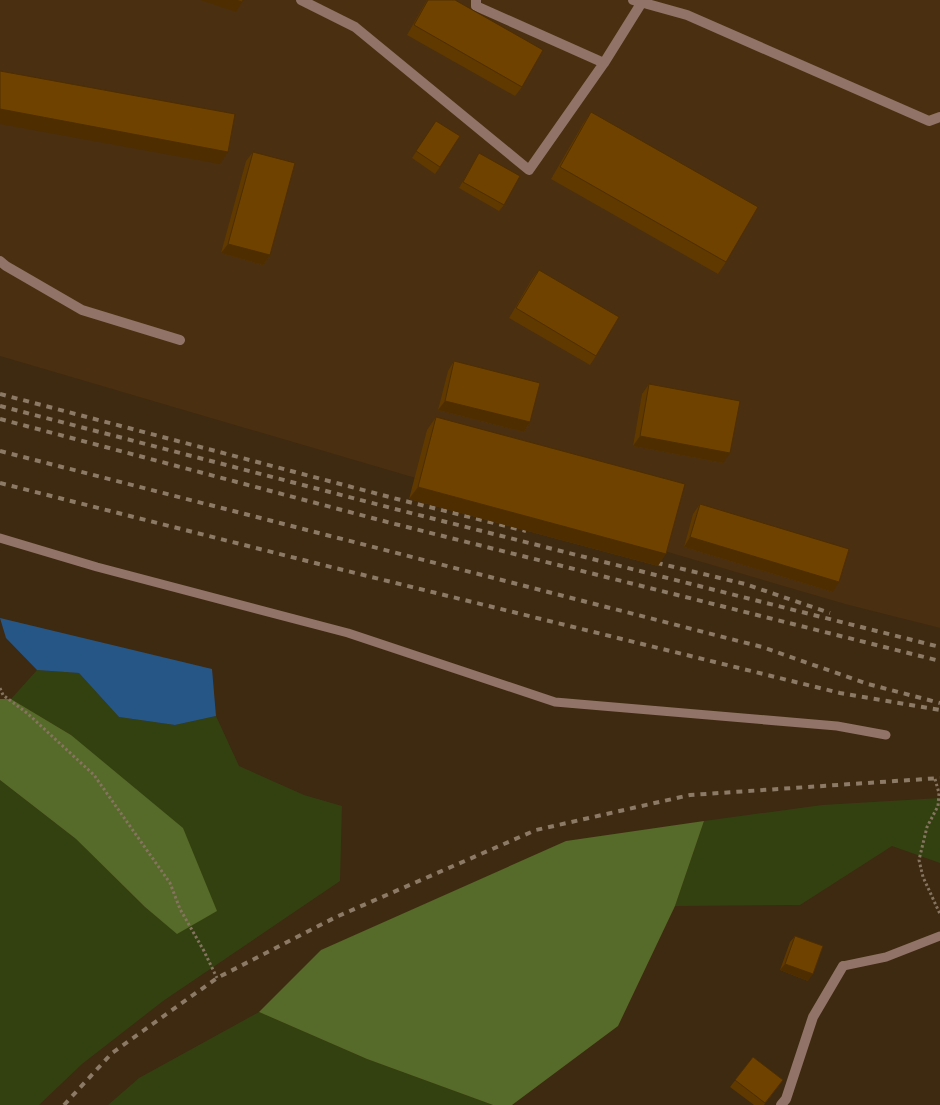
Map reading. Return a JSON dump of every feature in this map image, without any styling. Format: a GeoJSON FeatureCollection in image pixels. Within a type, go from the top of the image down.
{"type":"FeatureCollection","features":[{"type":"Feature","properties":{"kind":"street"},"geometry":{"type":"LineString","coordinates":[[301,0],[322,5],[355,27],[529,170],[604,63],[638,1],[687,15],[930,121],[940,117]]}},
{"type":"Feature","properties":{"kind":"street"},"geometry":{"type":"LineString","coordinates":[[476,0],[476,6],[604,63]]}},
{"type":"Feature","properties":{"kind":"street"},"geometry":{"type":"LineString","coordinates":[[0,261],[82,310],[180,340]]}},
{"type":"Feature","properties":{"kind":"street"},"geometry":{"type":"LineString","coordinates":[[781,1105],[786,1099],[813,1017],[843,966]]}},
{"type":"Feature","properties":{"kind":"lane"},"geometry":{"type":"LineString","coordinates":[[0,538],[106,570],[348,633],[556,702],[837,726],[886,735]]}},
{"type":"Feature","properties":{"kind":"lane"},"geometry":{"type":"LineString","coordinates":[[843,966],[886,956],[940,936]]}},
{"type":"Feature","properties":{"kind":"path"},"geometry":{"type":"LineString","coordinates":[[0,688],[3,695],[27,713],[94,775],[170,883],[180,909],[217,978]]}},
{"type":"Feature","properties":{"kind":"path"},"geometry":{"type":"LineString","coordinates":[[936,779],[940,793],[938,806],[927,827],[919,860],[924,877],[940,914]]}},
{"type":"Feature","properties":{"kind":"shaded area"},"geometry":{"type":"Polygon","coordinates":[[[0,0],[940,0],[940,628],[845,604],[0,356],[0,0]]]}},
{"type":"Feature","properties":{"kind":"green space"},"geometry":{"type":"Polygon","coordinates":[[[37,670],[79,673],[119,717],[175,725],[216,716],[239,766],[304,795],[342,806],[340,881],[163,1001],[82,1064],[39,1105],[0,1105],[0,780],[76,839],[145,907],[177,933],[71,735],[11,699],[37,670]]]}},
{"type":"Feature","properties":{"kind":"green space"},"geometry":{"type":"Polygon","coordinates":[[[0,699],[11,699],[71,735],[183,828],[217,911],[177,934],[145,907],[76,839],[0,780],[0,699]]]}},
{"type":"Feature","properties":{"kind":"green space"},"geometry":{"type":"Polygon","coordinates":[[[940,798],[940,863],[892,846],[800,905],[675,906],[704,821],[822,805],[940,798]]]}},
{"type":"Feature","properties":{"kind":"green space"},"geometry":{"type":"Polygon","coordinates":[[[704,821],[675,906],[618,1026],[512,1105],[493,1105],[367,1059],[259,1012],[321,950],[566,841],[704,821]]]}},
{"type":"Feature","properties":{"kind":"green space"},"geometry":{"type":"Polygon","coordinates":[[[259,1012],[367,1059],[493,1105],[108,1105],[139,1078],[259,1012]]]}},
{"type":"Feature","properties":{"kind":"water"},"geometry":{"type":"Polygon","coordinates":[[[0,618],[212,669],[216,716],[175,725],[119,717],[79,673],[37,670],[6,638],[0,618]]]}},
{"type":"Feature","properties":{"kind":"building"},"geometry":{"type":"Polygon","coordinates":[[[428,0],[455,0],[543,50],[522,87],[414,25],[428,0]]]}},
{"type":"Feature","properties":{"kind":"building"},"geometry":{"type":"Polygon","coordinates":[[[0,71],[235,114],[228,152],[0,109],[0,71]]]}},
{"type":"Feature","properties":{"kind":"building"},"geometry":{"type":"Polygon","coordinates":[[[591,112],[758,207],[726,262],[560,167],[591,112]]]}},
{"type":"Feature","properties":{"kind":"building"},"geometry":{"type":"Polygon","coordinates":[[[436,121],[460,136],[440,167],[416,151],[436,121]]]}},
{"type":"Feature","properties":{"kind":"building"},"geometry":{"type":"Polygon","coordinates":[[[253,152],[295,163],[270,255],[228,244],[253,152]]]}},
{"type":"Feature","properties":{"kind":"building"},"geometry":{"type":"Polygon","coordinates":[[[479,153],[520,176],[504,205],[463,182],[479,153]]]}},
{"type":"Feature","properties":{"kind":"building"},"geometry":{"type":"Polygon","coordinates":[[[539,270],[619,317],[596,356],[516,308],[539,270]]]}},
{"type":"Feature","properties":{"kind":"building"},"geometry":{"type":"Polygon","coordinates":[[[454,361],[540,383],[530,422],[445,401],[454,361]]]}},
{"type":"Feature","properties":{"kind":"building"},"geometry":{"type":"Polygon","coordinates":[[[649,384],[740,401],[730,453],[640,436],[649,384]]]}},
{"type":"Feature","properties":{"kind":"building"},"geometry":{"type":"Polygon","coordinates":[[[436,417],[685,484],[666,554],[418,487],[436,417]]]}},
{"type":"Feature","properties":{"kind":"building"},"geometry":{"type":"Polygon","coordinates":[[[700,504],[849,549],[839,582],[690,537],[700,504]]]}},
{"type":"Feature","properties":{"kind":"building"},"geometry":{"type":"Polygon","coordinates":[[[795,936],[823,946],[813,974],[785,964],[795,936]]]}},
{"type":"Feature","properties":{"kind":"building"},"geometry":{"type":"Polygon","coordinates":[[[753,1057],[783,1080],[765,1103],[735,1080],[753,1057]]]}},
{"type":"Feature","properties":{"kind":"railway"},"geometry":{"type":"LineString","coordinates":[[0,394],[397,499],[526,531]]}},
{"type":"Feature","properties":{"kind":"railway"},"geometry":{"type":"LineString","coordinates":[[0,406],[395,509],[940,647]]}},
{"type":"Feature","properties":{"kind":"railway"},"geometry":{"type":"LineString","coordinates":[[0,419],[391,523],[940,661]]}},
{"type":"Feature","properties":{"kind":"railway"},"geometry":{"type":"LineString","coordinates":[[0,451],[762,647],[868,684],[940,703]]}},
{"type":"Feature","properties":{"kind":"railway"},"geometry":{"type":"LineString","coordinates":[[0,483],[840,693],[940,710]]}},
{"type":"Feature","properties":{"kind":"railway"},"geometry":{"type":"LineString","coordinates":[[645,560],[745,584],[830,613]]}},
{"type":"Feature","properties":{"kind":"railway"},"geometry":{"type":"LineString","coordinates":[[64,1105],[112,1053],[217,978],[336,917],[536,830],[690,795],[940,778]]}}]}
